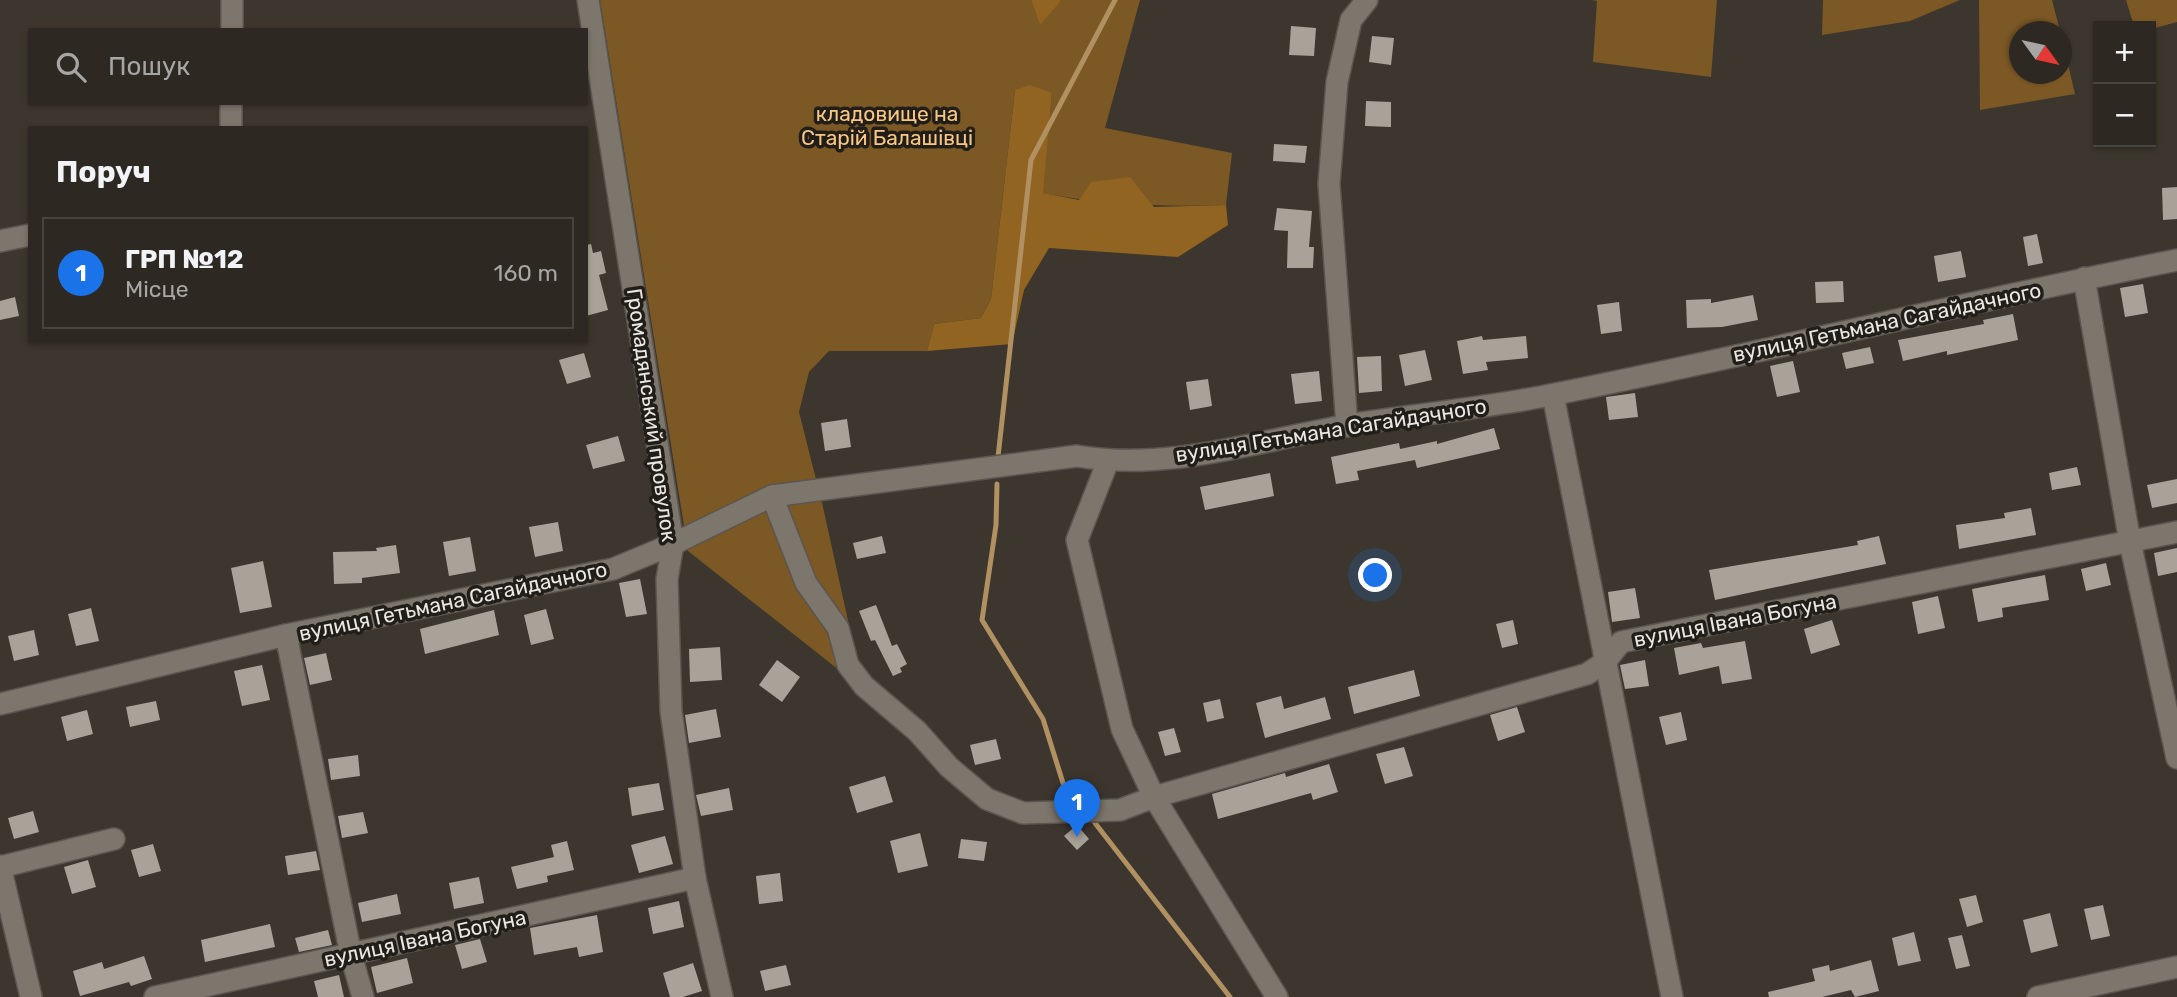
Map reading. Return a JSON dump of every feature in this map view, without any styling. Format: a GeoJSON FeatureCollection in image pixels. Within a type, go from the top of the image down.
{"type":"FeatureCollection","features":[{"type":"Feature","properties":{"kind":"street"},"geometry":{"type":"LineString","coordinates":[[232,0],[232,28]]}},
{"type":"Feature","properties":{"kind":"street","name":"Громадянський провулок"},"geometry":{"type":"LineString","coordinates":[[588,0],[673,544],[667,579],[671,711],[695,878],[722,997]]}},
{"type":"Feature","properties":{"kind":"street"},"geometry":{"type":"LineString","coordinates":[[1347,426],[1329,184],[1337,82],[1351,20],[1367,0]]}},
{"type":"Feature","properties":{"kind":"street"},"geometry":{"type":"LineString","coordinates":[[231,105],[231,126]]}},
{"type":"Feature","properties":{"kind":"street"},"geometry":{"type":"LineString","coordinates":[[0,241],[28,235]]}},
{"type":"Feature","properties":{"kind":"street","name":"вулиця Гетьмана Сагайдачного"},"geometry":{"type":"LineString","coordinates":[[0,704],[286,635],[613,569],[673,544],[772,496],[1077,456],[1108,461],[1206,454],[1347,426],[1553,395],[2177,260]]}},
{"type":"Feature","properties":{"kind":"street"},"geometry":{"type":"LineString","coordinates":[[2084,278],[2130,542],[2177,758]]}},
{"type":"Feature","properties":{"kind":"street"},"geometry":{"type":"LineString","coordinates":[[1553,395],[1672,997]]}},
{"type":"Feature","properties":{"kind":"street"},"geometry":{"type":"LineString","coordinates":[[1108,461],[1077,540],[1122,729],[1154,797],[1278,997]]}},
{"type":"Feature","properties":{"kind":"street"},"geometry":{"type":"LineString","coordinates":[[772,496],[806,583],[838,628],[848,665],[864,686],[917,731],[948,768],[988,799],[1023,813],[1120,810],[1154,797]]}},
{"type":"Feature","properties":{"kind":"street","name":"вулиця Івана Богуна"},"geometry":{"type":"LineString","coordinates":[[1154,797],[1587,674],[1605,662],[1621,642],[2177,532]]}},
{"type":"Feature","properties":{"kind":"street"},"geometry":{"type":"LineString","coordinates":[[286,635],[351,955],[363,997]]}},
{"type":"Feature","properties":{"kind":"street"},"geometry":{"type":"LineString","coordinates":[[31,997],[0,867],[114,839]]}},
{"type":"Feature","properties":{"kind":"street","name":"вулиця Івана Богуна"},"geometry":{"type":"LineString","coordinates":[[155,997],[695,878]]}},
{"type":"Feature","properties":{"kind":"street"},"geometry":{"type":"LineString","coordinates":[[2038,997],[2177,967]]}},
{"type":"Feature","properties":{"kind":"green space","name":"кладовище на Старій Балашівці"},"geometry":{"type":"Polygon","coordinates":[[[600,0],[1031,0],[1040,24],[1062,0],[1140,0],[1105,128],[1232,153],[1226,205],[1134,204],[1042,193],[1052,93],[1015,90],[991,299],[981,318],[934,324],[927,351],[829,351],[809,372],[799,412],[863,689],[688,551],[600,0]]]}},
{"type":"Feature","properties":{"kind":"green space"},"geometry":{"type":"Polygon","coordinates":[[[1592,0],[1717,0],[1711,77],[1593,62],[1597,1],[1592,0]]]}},
{"type":"Feature","properties":{"kind":"green space"},"geometry":{"type":"Polygon","coordinates":[[[1823,0],[1960,0],[1910,21],[1822,35],[1823,0]]]}},
{"type":"Feature","properties":{"kind":"green space"},"geometry":{"type":"Polygon","coordinates":[[[1979,0],[2052,0],[2057,21],[2009,21],[2009,84],[2072,84],[2072,81],[2075,94],[1980,110],[1979,0]]]}},
{"type":"Feature","properties":{"kind":"green space"},"geometry":{"type":"Polygon","coordinates":[[[2126,0],[2177,0],[2177,22],[2156,28],[2156,21],[2132,21],[2126,0]]]}},
{"type":"Feature","properties":{"kind":"shaded area"},"geometry":{"type":"Polygon","coordinates":[[[1031,0],[1062,0],[1040,25],[1031,0]]]}},
{"type":"Feature","properties":{"kind":"shaded area"},"geometry":{"type":"Polygon","coordinates":[[[1030,85],[1052,93],[1043,193],[1079,200],[1091,182],[1130,177],[1154,207],[1226,205],[1228,225],[1178,257],[1049,248],[1024,290],[1012,344],[927,351],[934,324],[981,318],[991,299],[1015,90],[1030,85]]]}},
{"type":"Feature","properties":{"kind":"building"},"geometry":{"type":"Polygon","coordinates":[[[1291,26],[1316,28],[1314,56],[1289,55],[1291,26]]]}},
{"type":"Feature","properties":{"kind":"building"},"geometry":{"type":"Polygon","coordinates":[[[1372,36],[1394,38],[1391,65],[1369,62],[1372,36]]]}},
{"type":"Feature","properties":{"kind":"building"},"geometry":{"type":"Polygon","coordinates":[[[1366,101],[1391,102],[1391,127],[1365,126],[1366,101]]]}},
{"type":"Feature","properties":{"kind":"building"},"geometry":{"type":"Polygon","coordinates":[[[1274,144],[1307,146],[1305,163],[1273,161],[1274,144]]]}},
{"type":"Feature","properties":{"kind":"building"},"geometry":{"type":"Polygon","coordinates":[[[2177,187],[2177,219],[2163,220],[2162,188],[2177,187]]]}},
{"type":"Feature","properties":{"kind":"building"},"geometry":{"type":"Polygon","coordinates":[[[1277,208],[1312,211],[1309,247],[1314,247],[1313,268],[1287,268],[1288,231],[1274,230],[1277,208]]]}},
{"type":"Feature","properties":{"kind":"building"},"geometry":{"type":"Polygon","coordinates":[[[2037,234],[2043,263],[2028,266],[2023,237],[2037,234]]]}},
{"type":"Feature","properties":{"kind":"building"},"geometry":{"type":"Polygon","coordinates":[[[591,244],[593,253],[601,251],[606,273],[599,275],[608,310],[588,315],[588,245],[591,244]]]}},
{"type":"Feature","properties":{"kind":"building"},"geometry":{"type":"Polygon","coordinates":[[[1961,251],[1966,277],[1938,282],[1934,256],[1961,251]]]}},
{"type":"Feature","properties":{"kind":"building"},"geometry":{"type":"Polygon","coordinates":[[[1843,281],[1844,302],[1816,303],[1815,282],[1843,281]]]}},
{"type":"Feature","properties":{"kind":"building"},"geometry":{"type":"Polygon","coordinates":[[[2143,284],[2148,313],[2125,317],[2120,288],[2143,284]]]}},
{"type":"Feature","properties":{"kind":"building"},"geometry":{"type":"Polygon","coordinates":[[[1753,295],[1758,320],[1722,327],[1687,328],[1686,300],[1711,299],[1711,303],[1753,295]]]}},
{"type":"Feature","properties":{"kind":"building"},"geometry":{"type":"Polygon","coordinates":[[[15,297],[19,316],[0,320],[0,301],[15,297]]]}},
{"type":"Feature","properties":{"kind":"building"},"geometry":{"type":"Polygon","coordinates":[[[1619,302],[1622,331],[1601,334],[1597,305],[1619,302]]]}},
{"type":"Feature","properties":{"kind":"building"},"geometry":{"type":"Polygon","coordinates":[[[2013,314],[2018,340],[1903,361],[1898,340],[1984,324],[1983,320],[2013,314]]]}},
{"type":"Feature","properties":{"kind":"building"},"geometry":{"type":"Polygon","coordinates":[[[1482,336],[1483,340],[1526,336],[1528,358],[1486,362],[1488,370],[1463,374],[1457,341],[1482,336]]]}},
{"type":"Feature","properties":{"kind":"building"},"geometry":{"type":"Polygon","coordinates":[[[1870,347],[1874,363],[1846,369],[1842,353],[1870,347]]]}},
{"type":"Feature","properties":{"kind":"building"},"geometry":{"type":"Polygon","coordinates":[[[1425,350],[1432,380],[1405,386],[1399,355],[1425,350]]]}},
{"type":"Feature","properties":{"kind":"building"},"geometry":{"type":"Polygon","coordinates":[[[584,353],[591,377],[567,384],[559,360],[584,353]]]}},
{"type":"Feature","properties":{"kind":"building"},"geometry":{"type":"Polygon","coordinates":[[[1381,356],[1382,391],[1359,393],[1357,357],[1381,356]]]}},
{"type":"Feature","properties":{"kind":"building"},"geometry":{"type":"Polygon","coordinates":[[[1793,361],[1800,392],[1777,397],[1770,366],[1793,361]]]}},
{"type":"Feature","properties":{"kind":"building"},"geometry":{"type":"Polygon","coordinates":[[[1319,371],[1322,401],[1295,404],[1291,374],[1319,371]]]}},
{"type":"Feature","properties":{"kind":"building"},"geometry":{"type":"Polygon","coordinates":[[[1208,379],[1212,406],[1190,410],[1186,382],[1208,379]]]}},
{"type":"Feature","properties":{"kind":"building"},"geometry":{"type":"Polygon","coordinates":[[[1635,393],[1638,417],[1609,420],[1606,397],[1635,393]]]}},
{"type":"Feature","properties":{"kind":"building"},"geometry":{"type":"Polygon","coordinates":[[[847,419],[851,447],[825,451],[821,423],[847,419]]]}},
{"type":"Feature","properties":{"kind":"building"},"geometry":{"type":"Polygon","coordinates":[[[1494,428],[1500,449],[1417,468],[1415,460],[1357,471],[1359,480],[1336,484],[1331,457],[1399,443],[1400,449],[1437,441],[1437,444],[1494,428]]]}},
{"type":"Feature","properties":{"kind":"building"},"geometry":{"type":"Polygon","coordinates":[[[618,436],[625,461],[593,469],[586,445],[618,436]]]}},
{"type":"Feature","properties":{"kind":"building"},"geometry":{"type":"Polygon","coordinates":[[[2077,467],[2081,485],[2052,490],[2049,473],[2077,467]]]}},
{"type":"Feature","properties":{"kind":"building"},"geometry":{"type":"Polygon","coordinates":[[[1270,473],[1274,496],[1205,510],[1200,487],[1270,473]]]}},
{"type":"Feature","properties":{"kind":"building"},"geometry":{"type":"Polygon","coordinates":[[[2177,479],[2177,503],[2152,508],[2147,485],[2177,479]]]}},
{"type":"Feature","properties":{"kind":"building"},"geometry":{"type":"Polygon","coordinates":[[[2031,508],[2036,535],[1959,549],[1956,525],[2005,518],[2004,513],[2031,508]]]}},
{"type":"Feature","properties":{"kind":"building"},"geometry":{"type":"Polygon","coordinates":[[[558,522],[563,551],[535,557],[529,527],[558,522]]]}},
{"type":"Feature","properties":{"kind":"building"},"geometry":{"type":"Polygon","coordinates":[[[882,536],[886,553],[857,559],[853,543],[882,536]]]}},
{"type":"Feature","properties":{"kind":"building"},"geometry":{"type":"Polygon","coordinates":[[[1879,536],[1886,564],[1715,600],[1709,570],[1858,545],[1857,541],[1879,536]]]}},
{"type":"Feature","properties":{"kind":"building"},"geometry":{"type":"Polygon","coordinates":[[[470,537],[476,571],[449,576],[443,542],[470,537]]]}},
{"type":"Feature","properties":{"kind":"building"},"geometry":{"type":"Polygon","coordinates":[[[396,545],[400,573],[362,578],[362,583],[334,584],[333,552],[377,551],[376,548],[396,545]]]}},
{"type":"Feature","properties":{"kind":"building"},"geometry":{"type":"Polygon","coordinates":[[[2177,548],[2177,572],[2158,576],[2154,553],[2177,548]]]}},
{"type":"Feature","properties":{"kind":"building"},"geometry":{"type":"Polygon","coordinates":[[[263,561],[272,607],[240,613],[231,568],[263,561]]]}},
{"type":"Feature","properties":{"kind":"building"},"geometry":{"type":"Polygon","coordinates":[[[2106,563],[2111,585],[2086,591],[2081,569],[2106,563]]]}},
{"type":"Feature","properties":{"kind":"building"},"geometry":{"type":"Polygon","coordinates":[[[2045,575],[2049,600],[2002,608],[2003,617],[1978,622],[1972,589],[2045,575]]]}},
{"type":"Feature","properties":{"kind":"building"},"geometry":{"type":"Polygon","coordinates":[[[640,579],[647,614],[626,617],[619,583],[640,579]]]}},
{"type":"Feature","properties":{"kind":"building"},"geometry":{"type":"Polygon","coordinates":[[[1635,588],[1640,618],[1612,622],[1608,592],[1635,588]]]}},
{"type":"Feature","properties":{"kind":"building"},"geometry":{"type":"Polygon","coordinates":[[[1938,596],[1945,628],[1918,634],[1912,602],[1938,596]]]}},
{"type":"Feature","properties":{"kind":"building"},"geometry":{"type":"Polygon","coordinates":[[[876,605],[892,646],[897,644],[907,664],[900,668],[902,672],[893,676],[875,640],[871,641],[859,611],[876,605]]]}},
{"type":"Feature","properties":{"kind":"building"},"geometry":{"type":"Polygon","coordinates":[[[91,608],[99,641],[76,646],[68,614],[91,608]]]}},
{"type":"Feature","properties":{"kind":"building"},"geometry":{"type":"Polygon","coordinates":[[[546,609],[554,639],[531,645],[524,615],[546,609]]]}},
{"type":"Feature","properties":{"kind":"building"},"geometry":{"type":"Polygon","coordinates":[[[494,610],[499,635],[425,654],[420,629],[494,610]]]}},
{"type":"Feature","properties":{"kind":"building"},"geometry":{"type":"Polygon","coordinates":[[[1513,620],[1518,644],[1502,648],[1496,624],[1513,620]]]}},
{"type":"Feature","properties":{"kind":"building"},"geometry":{"type":"Polygon","coordinates":[[[1832,620],[1840,645],[1811,654],[1804,629],[1832,620]]]}},
{"type":"Feature","properties":{"kind":"building"},"geometry":{"type":"Polygon","coordinates":[[[34,630],[39,655],[14,661],[8,636],[34,630]]]}},
{"type":"Feature","properties":{"kind":"building"},"geometry":{"type":"Polygon","coordinates":[[[1745,641],[1752,679],[1722,684],[1719,666],[1679,675],[1674,648],[1701,643],[1703,648],[1745,641]]]}},
{"type":"Feature","properties":{"kind":"building"},"geometry":{"type":"Polygon","coordinates":[[[720,647],[722,680],[690,682],[689,649],[720,647]]]}},
{"type":"Feature","properties":{"kind":"building"},"geometry":{"type":"Polygon","coordinates":[[[326,653],[332,680],[310,685],[304,658],[326,653]]]}},
{"type":"Feature","properties":{"kind":"building"},"geometry":{"type":"Polygon","coordinates":[[[777,660],[800,677],[782,702],[759,685],[777,660]]]}},
{"type":"Feature","properties":{"kind":"building"},"geometry":{"type":"Polygon","coordinates":[[[1645,660],[1649,686],[1625,689],[1620,665],[1645,660]]]}},
{"type":"Feature","properties":{"kind":"building"},"geometry":{"type":"Polygon","coordinates":[[[262,665],[270,700],[242,706],[234,671],[262,665]]]}},
{"type":"Feature","properties":{"kind":"building"},"geometry":{"type":"Polygon","coordinates":[[[1414,670],[1420,696],[1354,714],[1348,687],[1414,670]]]}},
{"type":"Feature","properties":{"kind":"building"},"geometry":{"type":"Polygon","coordinates":[[[1281,696],[1284,709],[1325,697],[1331,719],[1265,738],[1256,703],[1281,696]]]}},
{"type":"Feature","properties":{"kind":"building"},"geometry":{"type":"Polygon","coordinates":[[[1220,699],[1224,718],[1207,722],[1203,703],[1220,699]]]}},
{"type":"Feature","properties":{"kind":"building"},"geometry":{"type":"Polygon","coordinates":[[[156,701],[160,720],[130,727],[126,707],[156,701]]]}},
{"type":"Feature","properties":{"kind":"building"},"geometry":{"type":"Polygon","coordinates":[[[1517,707],[1525,732],[1498,741],[1490,715],[1517,707]]]}},
{"type":"Feature","properties":{"kind":"building"},"geometry":{"type":"Polygon","coordinates":[[[716,709],[721,737],[689,743],[685,715],[716,709]]]}},
{"type":"Feature","properties":{"kind":"building"},"geometry":{"type":"Polygon","coordinates":[[[87,710],[93,734],[67,741],[61,717],[87,710]]]}},
{"type":"Feature","properties":{"kind":"building"},"geometry":{"type":"Polygon","coordinates":[[[1681,712],[1687,740],[1666,745],[1659,717],[1681,712]]]}},
{"type":"Feature","properties":{"kind":"building"},"geometry":{"type":"Polygon","coordinates":[[[1174,728],[1181,752],[1165,756],[1158,732],[1174,728]]]}},
{"type":"Feature","properties":{"kind":"building"},"geometry":{"type":"Polygon","coordinates":[[[996,739],[1001,759],[975,765],[970,745],[996,739]]]}},
{"type":"Feature","properties":{"kind":"building"},"geometry":{"type":"Polygon","coordinates":[[[1404,747],[1413,776],[1385,784],[1376,754],[1404,747]]]}},
{"type":"Feature","properties":{"kind":"building"},"geometry":{"type":"Polygon","coordinates":[[[358,755],[360,776],[331,780],[328,759],[358,755]]]}},
{"type":"Feature","properties":{"kind":"building"},"geometry":{"type":"Polygon","coordinates":[[[1329,764],[1338,792],[1313,800],[1311,793],[1218,819],[1212,794],[1285,773],[1286,777],[1329,764]]]}},
{"type":"Feature","properties":{"kind":"building"},"geometry":{"type":"Polygon","coordinates":[[[885,776],[893,802],[857,813],[849,787],[885,776]]]}},
{"type":"Feature","properties":{"kind":"building"},"geometry":{"type":"Polygon","coordinates":[[[659,783],[664,810],[632,816],[628,788],[659,783]]]}},
{"type":"Feature","properties":{"kind":"building"},"geometry":{"type":"Polygon","coordinates":[[[729,788],[733,810],[701,816],[696,795],[729,788]]]}},
{"type":"Feature","properties":{"kind":"building"},"geometry":{"type":"Polygon","coordinates":[[[33,811],[39,832],[14,839],[8,818],[33,811]]]}},
{"type":"Feature","properties":{"kind":"building"},"geometry":{"type":"Polygon","coordinates":[[[363,812],[368,833],[342,838],[338,816],[363,812]]]}},
{"type":"Feature","properties":{"kind":"building"},"geometry":{"type":"Polygon","coordinates":[[[1077,825],[1089,839],[1077,850],[1064,836],[1077,825]]]}},
{"type":"Feature","properties":{"kind":"building"},"geometry":{"type":"Polygon","coordinates":[[[920,833],[928,866],[898,873],[890,841],[920,833]]]}},
{"type":"Feature","properties":{"kind":"building"},"geometry":{"type":"Polygon","coordinates":[[[665,836],[673,864],[639,873],[631,845],[665,836]]]}},
{"type":"Feature","properties":{"kind":"building"},"geometry":{"type":"Polygon","coordinates":[[[961,839],[987,842],[984,861],[958,858],[961,839]]]}},
{"type":"Feature","properties":{"kind":"building"},"geometry":{"type":"Polygon","coordinates":[[[567,841],[574,870],[547,876],[548,882],[517,889],[511,867],[554,857],[551,845],[567,841]]]}},
{"type":"Feature","properties":{"kind":"building"},"geometry":{"type":"Polygon","coordinates":[[[153,844],[161,871],[139,877],[131,850],[153,844]]]}},
{"type":"Feature","properties":{"kind":"building"},"geometry":{"type":"Polygon","coordinates":[[[316,851],[320,870],[288,875],[285,856],[316,851]]]}},
{"type":"Feature","properties":{"kind":"building"},"geometry":{"type":"Polygon","coordinates":[[[88,860],[96,887],[72,894],[64,867],[88,860]]]}},
{"type":"Feature","properties":{"kind":"building"},"geometry":{"type":"Polygon","coordinates":[[[780,873],[783,901],[759,904],[756,876],[780,873]]]}},
{"type":"Feature","properties":{"kind":"building"},"geometry":{"type":"Polygon","coordinates":[[[479,877],[484,903],[454,909],[449,883],[479,877]]]}},
{"type":"Feature","properties":{"kind":"building"},"geometry":{"type":"Polygon","coordinates":[[[397,894],[401,914],[362,922],[358,903],[397,894]]]}},
{"type":"Feature","properties":{"kind":"building"},"geometry":{"type":"Polygon","coordinates":[[[1976,895],[1983,922],[1967,927],[1959,899],[1976,895]]]}},
{"type":"Feature","properties":{"kind":"building"},"geometry":{"type":"Polygon","coordinates":[[[679,901],[684,927],[653,934],[648,908],[679,901]]]}},
{"type":"Feature","properties":{"kind":"building"},"geometry":{"type":"Polygon","coordinates":[[[2103,905],[2110,936],[2091,940],[2084,909],[2103,905]]]}},
{"type":"Feature","properties":{"kind":"building"},"geometry":{"type":"Polygon","coordinates":[[[2050,913],[2058,946],[2031,953],[2023,920],[2050,913]]]}},
{"type":"Feature","properties":{"kind":"building"},"geometry":{"type":"Polygon","coordinates":[[[597,915],[603,952],[579,957],[577,947],[534,955],[530,928],[597,915]]]}},
{"type":"Feature","properties":{"kind":"building"},"geometry":{"type":"Polygon","coordinates":[[[270,924],[275,947],[205,962],[201,940],[270,924]]]}},
{"type":"Feature","properties":{"kind":"building"},"geometry":{"type":"Polygon","coordinates":[[[328,930],[332,945],[299,952],[295,938],[328,930]]]}},
{"type":"Feature","properties":{"kind":"building"},"geometry":{"type":"Polygon","coordinates":[[[1914,932],[1921,961],[1898,966],[1892,938],[1914,932]]]}},
{"type":"Feature","properties":{"kind":"building"},"geometry":{"type":"Polygon","coordinates":[[[1962,935],[1970,966],[1956,969],[1948,938],[1962,935]]]}},
{"type":"Feature","properties":{"kind":"building"},"geometry":{"type":"Polygon","coordinates":[[[480,939],[487,962],[462,969],[455,945],[480,939]]]}},
{"type":"Feature","properties":{"kind":"building"},"geometry":{"type":"Polygon","coordinates":[[[144,956],[152,979],[131,986],[129,982],[80,996],[73,971],[102,962],[104,969],[144,956]]]}},
{"type":"Feature","properties":{"kind":"building"},"geometry":{"type":"Polygon","coordinates":[[[407,958],[413,983],[377,993],[371,967],[407,958]]]}},
{"type":"Feature","properties":{"kind":"building"},"geometry":{"type":"Polygon","coordinates":[[[1871,960],[1879,991],[1855,997],[1851,990],[1822,997],[1769,997],[1768,992],[1815,981],[1812,969],[1829,965],[1830,971],[1871,960]]]}},
{"type":"Feature","properties":{"kind":"building"},"geometry":{"type":"Polygon","coordinates":[[[693,963],[702,991],[683,997],[670,997],[663,973],[693,963]]]}},
{"type":"Feature","properties":{"kind":"building"},"geometry":{"type":"Polygon","coordinates":[[[786,965],[791,985],[765,991],[760,971],[786,965]]]}},
{"type":"Feature","properties":{"kind":"building"},"geometry":{"type":"Polygon","coordinates":[[[339,975],[344,997],[318,997],[314,981],[339,975]]]}},
{"type":"Feature","properties":{"kind":"waterway"},"geometry":{"type":"LineString","coordinates":[[998,457],[1031,160],[1115,0]]}},
{"type":"Feature","properties":{"kind":"waterway"},"geometry":{"type":"LineString","coordinates":[[997,484],[996,525],[982,620],[1043,719],[1063,783],[1076,799]]}},
{"type":"Feature","properties":{"kind":"waterway"},"geometry":{"type":"LineString","coordinates":[[1095,823],[1230,997]]}},
{"type":"Feature","properties":{"kind":"place","name":"ГРП №12"},"geometry":{"type":"Point","coordinates":[1077,837]}}]}
